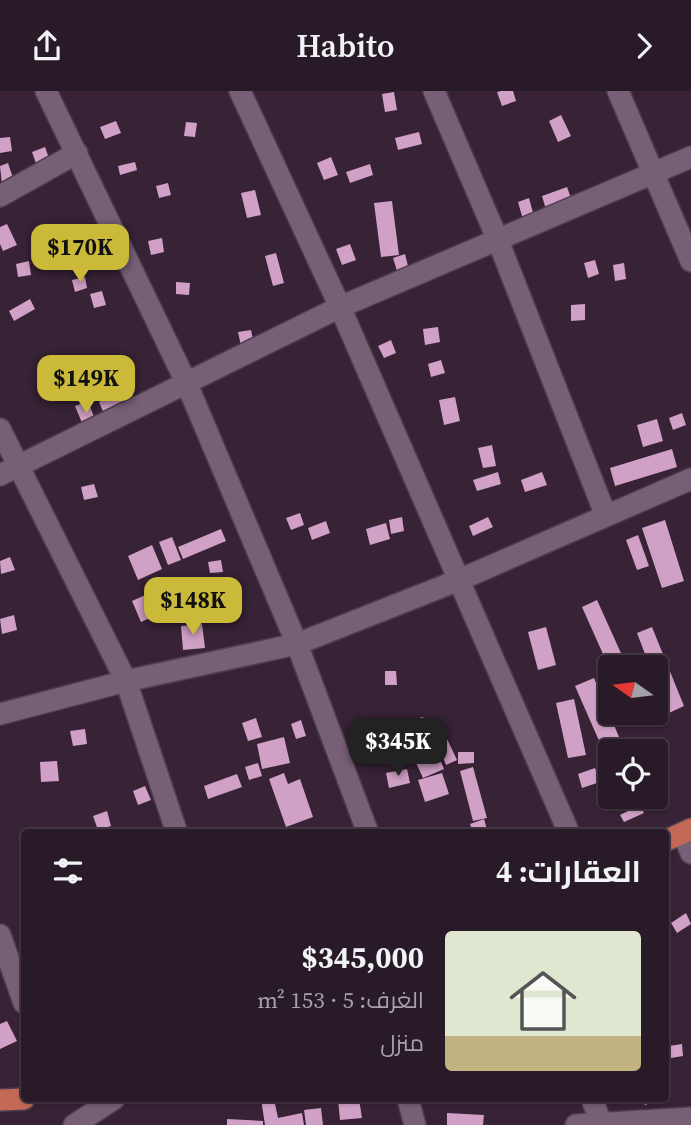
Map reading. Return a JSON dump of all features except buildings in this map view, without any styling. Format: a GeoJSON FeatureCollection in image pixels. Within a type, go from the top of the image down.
{"type":"FeatureCollection","features":[{"type":"Feature","properties":{"kind":"main road"},"geometry":{"type":"LineString","coordinates":[[0,1100],[21,1099]]}},
{"type":"Feature","properties":{"kind":"street"},"geometry":{"type":"LineString","coordinates":[[46,91],[186,382],[297,644],[366,829]]}},
{"type":"Feature","properties":{"kind":"street"},"geometry":{"type":"LineString","coordinates":[[240,91],[340,307],[567,829]]}},
{"type":"Feature","properties":{"kind":"street"},"geometry":{"type":"LineString","coordinates":[[434,91],[497,238],[606,516]]}},
{"type":"Feature","properties":{"kind":"street"},"geometry":{"type":"LineString","coordinates":[[618,91],[691,261]]}},
{"type":"Feature","properties":{"kind":"street"},"geometry":{"type":"LineString","coordinates":[[0,196],[77,153]]}},
{"type":"Feature","properties":{"kind":"street"},"geometry":{"type":"LineString","coordinates":[[9,469],[340,307],[691,157]]}},
{"type":"Feature","properties":{"kind":"street"},"geometry":{"type":"LineString","coordinates":[[0,429],[9,469],[126,681],[176,829]]}},
{"type":"Feature","properties":{"kind":"street"},"geometry":{"type":"LineString","coordinates":[[0,714],[126,681],[297,644],[458,580],[691,479]]}},
{"type":"Feature","properties":{"kind":"street"},"geometry":{"type":"LineString","coordinates":[[680,834],[691,853]]}},
{"type":"Feature","properties":{"kind":"street"},"geometry":{"type":"LineString","coordinates":[[0,935],[21,994]]}},
{"type":"Feature","properties":{"kind":"street"},"geometry":{"type":"LineString","coordinates":[[74,1125],[109,1102]]}},
{"type":"Feature","properties":{"kind":"street"},"geometry":{"type":"LineString","coordinates":[[409,1102],[415,1125]]}},
{"type":"Feature","properties":{"kind":"street"},"geometry":{"type":"LineString","coordinates":[[593,1102],[601,1123]]}},
{"type":"Feature","properties":{"kind":"street"},"geometry":{"type":"LineString","coordinates":[[576,1125],[691,1118]]}}]}
